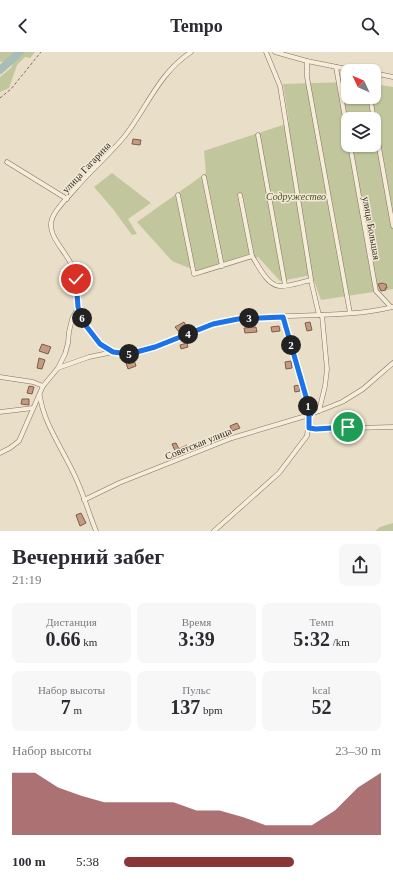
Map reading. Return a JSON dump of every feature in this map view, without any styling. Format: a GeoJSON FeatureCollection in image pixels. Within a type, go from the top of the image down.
{"type":"FeatureCollection","features":[{"type":"Feature","properties":{"kind":"street","name":"улица Гагарина"},"geometry":{"type":"LineString","coordinates":[[113,352],[100,344],[83,322],[78,307],[76,279],[72,266],[53,236],[50,225],[52,216],[82,181],[125,136],[168,71],[191,52]]}},
{"type":"Feature","properties":{"kind":"street"},"geometry":{"type":"LineString","coordinates":[[266,52],[280,86],[311,280],[321,315],[327,369],[325,386],[319,411]]}},
{"type":"Feature","properties":{"kind":"street"},"geometry":{"type":"LineString","coordinates":[[275,52],[307,61],[341,68]]}},
{"type":"Feature","properties":{"kind":"street"},"geometry":{"type":"LineString","coordinates":[[307,61],[307,77],[350,313]]}},
{"type":"Feature","properties":{"kind":"street"},"geometry":{"type":"LineString","coordinates":[[336,67],[344,112]]}},
{"type":"Feature","properties":{"kind":"street"},"geometry":{"type":"LineString","coordinates":[[381,74],[393,77]]}},
{"type":"Feature","properties":{"kind":"street"},"geometry":{"type":"LineString","coordinates":[[371,104],[393,226]]}},
{"type":"Feature","properties":{"kind":"street"},"geometry":{"type":"LineString","coordinates":[[258,135],[285,285]]}},
{"type":"Feature","properties":{"kind":"street","name":"улица Большая"},"geometry":{"type":"LineString","coordinates":[[351,152],[376,291],[392,307]]}},
{"type":"Feature","properties":{"kind":"street"},"geometry":{"type":"LineString","coordinates":[[7,162],[67,199]]}},
{"type":"Feature","properties":{"kind":"street"},"geometry":{"type":"LineString","coordinates":[[204,177],[222,266]]}},
{"type":"Feature","properties":{"kind":"street"},"geometry":{"type":"LineString","coordinates":[[178,195],[194,274],[252,256]]}},
{"type":"Feature","properties":{"kind":"street"},"geometry":{"type":"LineString","coordinates":[[240,195],[252,256],[269,280],[274,285],[280,286],[311,280]]}},
{"type":"Feature","properties":{"kind":"street","name":"улица Гагарина"},"geometry":{"type":"LineString","coordinates":[[0,453],[10,448],[19,440],[40,396],[43,386],[58,368],[68,343],[72,319],[78,307]]}},
{"type":"Feature","properties":{"kind":"street"},"geometry":{"type":"LineString","coordinates":[[58,368],[89,357],[113,352],[129,354],[155,347],[213,324],[238,319],[350,313],[392,307]]}},
{"type":"Feature","properties":{"kind":"street"},"geometry":{"type":"LineString","coordinates":[[214,531],[279,473],[307,436],[310,415],[283,317]]}},
{"type":"Feature","properties":{"kind":"street","name":"Советская улица"},"geometry":{"type":"LineString","coordinates":[[84,500],[119,483],[232,438],[310,415],[342,402],[364,389],[393,363]]}},
{"type":"Feature","properties":{"kind":"street"},"geometry":{"type":"LineString","coordinates":[[0,377],[33,382],[43,386]]}},
{"type":"Feature","properties":{"kind":"street"},"geometry":{"type":"LineString","coordinates":[[40,396],[41,404],[73,471],[96,531]]}},
{"type":"Feature","properties":{"kind":"street"},"geometry":{"type":"LineString","coordinates":[[0,412],[33,408]]}},
{"type":"Feature","properties":{"kind":"street"},"geometry":{"type":"LineString","coordinates":[[309,428],[393,427]]}},
{"type":"Feature","properties":{"kind":"path"},"geometry":{"type":"LineString","coordinates":[[0,98],[11,89],[41,52]]}},
{"type":"Feature","properties":{"kind":"green space"},"geometry":{"type":"Polygon","coordinates":[[[0,52],[35,52],[30,58],[25,57],[17,65],[9,88],[0,92],[0,77],[11,68],[13,63],[7,61],[0,62],[0,52]]]}},
{"type":"Feature","properties":{"kind":"green space","name":"Содружество"},"geometry":{"type":"Polygon","coordinates":[[[341,82],[341,104],[381,104],[381,85],[393,87],[393,289],[321,300],[312,275],[280,281],[258,257],[204,274],[172,261],[137,222],[206,173],[204,151],[289,123],[283,84],[341,82]]]}},
{"type":"Feature","properties":{"kind":"green space"},"geometry":{"type":"Polygon","coordinates":[[[112,173],[151,203],[128,219],[137,234],[132,235],[113,209],[94,187],[112,173]]]}},
{"type":"Feature","properties":{"kind":"green space"},"geometry":{"type":"Polygon","coordinates":[[[393,523],[393,531],[375,531],[380,527],[393,523]]]}},
{"type":"Feature","properties":{"kind":"building"},"geometry":{"type":"Polygon","coordinates":[[[133,139],[141,140],[140,145],[132,144],[133,139]]]}},
{"type":"Feature","properties":{"kind":"building"},"geometry":{"type":"Polygon","coordinates":[[[378,284],[386,284],[387,288],[385,288],[386,290],[381,291],[378,284]]]}},
{"type":"Feature","properties":{"kind":"building"},"geometry":{"type":"Polygon","coordinates":[[[184,322],[187,327],[179,332],[175,327],[184,322]]]}},
{"type":"Feature","properties":{"kind":"building"},"geometry":{"type":"Polygon","coordinates":[[[310,322],[312,330],[307,331],[305,323],[310,322]]]}},
{"type":"Feature","properties":{"kind":"building"},"geometry":{"type":"Polygon","coordinates":[[[279,326],[280,331],[272,332],[271,327],[279,326]]]}},
{"type":"Feature","properties":{"kind":"building"},"geometry":{"type":"Polygon","coordinates":[[[256,327],[257,332],[245,333],[244,328],[256,327]]]}},
{"type":"Feature","properties":{"kind":"building"},"geometry":{"type":"Polygon","coordinates":[[[187,343],[188,347],[181,349],[180,345],[187,343]]]}},
{"type":"Feature","properties":{"kind":"building"},"geometry":{"type":"Polygon","coordinates":[[[42,344],[51,347],[48,354],[39,351],[42,344]]]}},
{"type":"Feature","properties":{"kind":"building"},"geometry":{"type":"Polygon","coordinates":[[[39,358],[45,360],[42,369],[37,368],[39,358]]]}},
{"type":"Feature","properties":{"kind":"building"},"geometry":{"type":"Polygon","coordinates":[[[134,360],[136,366],[128,369],[126,363],[134,360]]]}},
{"type":"Feature","properties":{"kind":"building"},"geometry":{"type":"Polygon","coordinates":[[[291,361],[292,368],[286,369],[285,362],[291,361]]]}},
{"type":"Feature","properties":{"kind":"building"},"geometry":{"type":"Polygon","coordinates":[[[299,385],[300,391],[295,392],[294,386],[299,385]]]}},
{"type":"Feature","properties":{"kind":"building"},"geometry":{"type":"Polygon","coordinates":[[[29,386],[34,387],[32,394],[27,393],[29,386]]]}},
{"type":"Feature","properties":{"kind":"building"},"geometry":{"type":"Polygon","coordinates":[[[22,399],[29,399],[29,405],[21,404],[22,399]]]}},
{"type":"Feature","properties":{"kind":"building"},"geometry":{"type":"Polygon","coordinates":[[[237,423],[240,428],[232,431],[230,426],[237,423]]]}},
{"type":"Feature","properties":{"kind":"building"},"geometry":{"type":"Polygon","coordinates":[[[176,443],[179,449],[187,445],[189,450],[177,455],[172,444],[176,443]]]}},
{"type":"Feature","properties":{"kind":"building"},"geometry":{"type":"Polygon","coordinates":[[[81,513],[86,523],[80,526],[76,515],[81,513]]]}},
{"type":"Feature","properties":{"kind":"waterway"},"geometry":{"type":"LineString","coordinates":[[0,70],[20,52]]}},
{"type":"Feature","properties":{"kind":"route"},"geometry":{"type":"LineString","coordinates":[[76,279],[78,307],[83,322],[100,344],[113,352],[129,354],[155,347],[213,324],[238,319],[283,317],[311,414],[309,415],[309,428],[348,427]]}}]}
